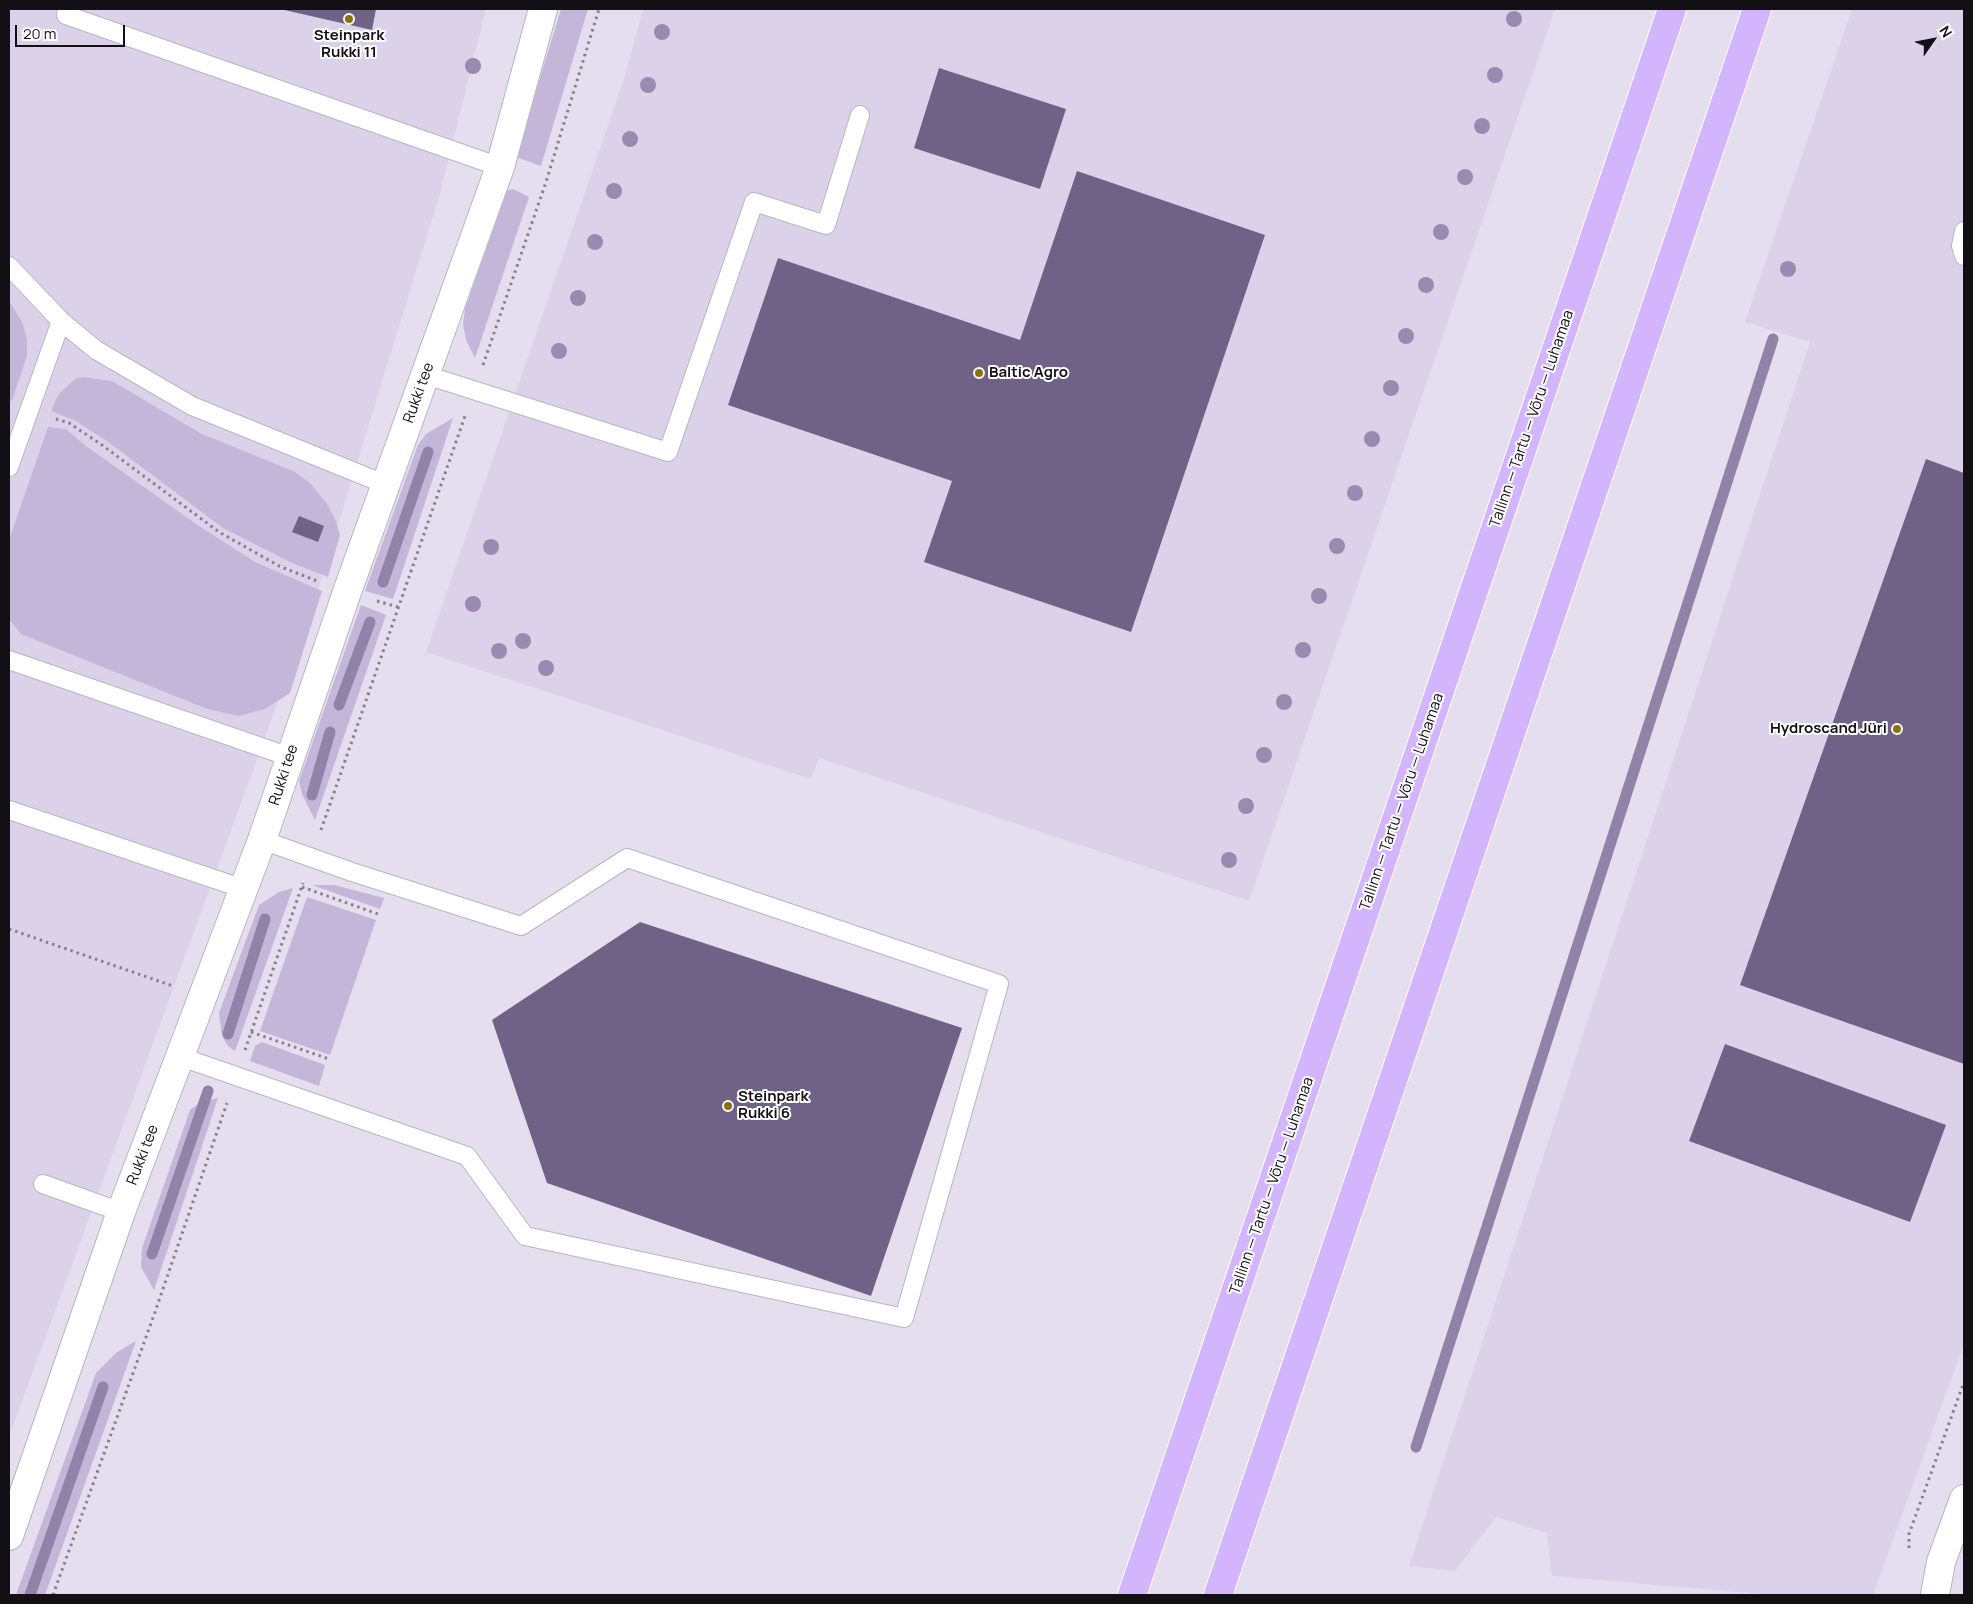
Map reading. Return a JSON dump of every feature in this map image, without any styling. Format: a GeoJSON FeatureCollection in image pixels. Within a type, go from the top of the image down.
{"type":"FeatureCollection","features":[{"type":"Feature","properties":{"kind":"highway","name":"Tallinn — Tartu — Võru — Luhamaa"},"geometry":{"type":"LineString","coordinates":[[1132,1595],[1672,9]]}},
{"type":"Feature","properties":{"kind":"highway"},"geometry":{"type":"LineString","coordinates":[[1218,1595],[1757,9]]}},
{"type":"Feature","properties":{"kind":"street","name":"Rukki tee"},"geometry":{"type":"LineString","coordinates":[[9,1536],[121,1212],[182,1057],[262,840],[347,592],[500,166],[543,9]]}},
{"type":"Feature","properties":{"kind":"street"},"geometry":{"type":"LineString","coordinates":[[1935,1595],[1941,1562],[1964,1499]]}},
{"type":"Feature","properties":{"kind":"lane"},"geometry":{"type":"LineString","coordinates":[[67,9],[66,15],[500,166]]}},
{"type":"Feature","properties":{"kind":"lane"},"geometry":{"type":"LineString","coordinates":[[426,375],[668,452],[754,202],[826,225],[860,115]]}},
{"type":"Feature","properties":{"kind":"lane"},"geometry":{"type":"LineString","coordinates":[[1964,231],[1961,246],[1964,256]]}},
{"type":"Feature","properties":{"kind":"lane"},"geometry":{"type":"LineString","coordinates":[[9,266],[61,321],[96,350],[192,406],[387,485]]}},
{"type":"Feature","properties":{"kind":"lane"},"geometry":{"type":"LineString","coordinates":[[9,467],[61,321]]}},
{"type":"Feature","properties":{"kind":"lane"},"geometry":{"type":"LineString","coordinates":[[9,660],[290,758]]}},
{"type":"Feature","properties":{"kind":"lane"},"geometry":{"type":"LineString","coordinates":[[9,810],[244,889]]}},
{"type":"Feature","properties":{"kind":"lane"},"geometry":{"type":"LineString","coordinates":[[182,1057],[467,1156],[525,1236],[904,1318],[999,984],[627,858],[522,926],[352,872],[262,840]]}},
{"type":"Feature","properties":{"kind":"lane"},"geometry":{"type":"LineString","coordinates":[[43,1184],[121,1212]]}},
{"type":"Feature","properties":{"kind":"path"},"geometry":{"type":"LineString","coordinates":[[53,1595],[154,1315],[546,182],[599,9]]}},
{"type":"Feature","properties":{"kind":"path"},"geometry":{"type":"LineString","coordinates":[[29,411],[69,423],[219,532],[279,566],[347,592],[398,607]]}},
{"type":"Feature","properties":{"kind":"path"},"geometry":{"type":"LineString","coordinates":[[302,887],[378,914]]}},
{"type":"Feature","properties":{"kind":"path"},"geometry":{"type":"LineString","coordinates":[[9,929],[204,997]]}},
{"type":"Feature","properties":{"kind":"path"},"geometry":{"type":"LineString","coordinates":[[252,1032],[329,1059]]}},
{"type":"Feature","properties":{"kind":"shaded area"},"geometry":{"type":"Polygon","coordinates":[[[9,9],[486,9],[439,197],[311,612],[9,1437],[9,9]]]}},
{"type":"Feature","properties":{"kind":"shaded area"},"geometry":{"type":"Polygon","coordinates":[[[561,9],[588,9],[541,166],[516,157],[561,9]]]}},
{"type":"Feature","properties":{"kind":"shaded area"},"geometry":{"type":"Polygon","coordinates":[[[643,9],[1555,9],[1249,901],[819,758],[811,779],[426,652],[623,82],[643,9]]]}},
{"type":"Feature","properties":{"kind":"shaded area"},"geometry":{"type":"Polygon","coordinates":[[[1852,9],[1964,9],[1964,1344],[1873,1595],[1773,1595],[1552,1576],[1547,1533],[1496,1517],[1455,1571],[1409,1566],[1810,342],[1745,322],[1852,9]]]}},
{"type":"Feature","properties":{"kind":"shaded area"},"geometry":{"type":"Polygon","coordinates":[[[513,189],[529,197],[475,358],[466,340],[463,324],[465,309],[507,191],[513,189]]]}},
{"type":"Feature","properties":{"kind":"shaded area"},"geometry":{"type":"Polygon","coordinates":[[[9,300],[23,324],[27,340],[27,356],[12,401],[9,400],[9,300]]]}},
{"type":"Feature","properties":{"kind":"shaded area"},"geometry":{"type":"Polygon","coordinates":[[[83,377],[112,381],[200,433],[295,472],[311,484],[327,504],[335,519],[340,535],[328,577],[292,563],[223,528],[107,441],[76,421],[51,411],[58,395],[75,379],[83,377]]]}},
{"type":"Feature","properties":{"kind":"shaded area"},"geometry":{"type":"Polygon","coordinates":[[[453,418],[393,599],[365,591],[418,445],[426,434],[453,418]]]}},
{"type":"Feature","properties":{"kind":"shaded area"},"geometry":{"type":"Polygon","coordinates":[[[48,427],[66,429],[86,446],[196,524],[255,562],[322,591],[290,693],[265,709],[239,716],[207,709],[21,634],[9,619],[9,540],[48,427]]]}},
{"type":"Feature","properties":{"kind":"shaded area"},"geometry":{"type":"Polygon","coordinates":[[[361,605],[386,615],[315,820],[302,794],[299,781],[361,605]]]}},
{"type":"Feature","properties":{"kind":"shaded area"},"geometry":{"type":"Polygon","coordinates":[[[312,885],[334,885],[384,898],[380,909],[312,885]]]}},
{"type":"Feature","properties":{"kind":"shaded area"},"geometry":{"type":"Polygon","coordinates":[[[293,888],[235,1051],[228,1046],[222,1036],[219,1013],[259,905],[279,892],[293,888]]]}},
{"type":"Feature","properties":{"kind":"shaded area"},"geometry":{"type":"Polygon","coordinates":[[[307,897],[376,920],[330,1055],[260,1031],[307,897]]]}},
{"type":"Feature","properties":{"kind":"shaded area"},"geometry":{"type":"Polygon","coordinates":[[[262,1042],[325,1065],[319,1086],[250,1061],[255,1046],[262,1042]]]}},
{"type":"Feature","properties":{"kind":"shaded area"},"geometry":{"type":"Polygon","coordinates":[[[218,1098],[154,1290],[141,1267],[142,1248],[190,1110],[200,1102],[218,1098]]]}},
{"type":"Feature","properties":{"kind":"shaded area"},"geometry":{"type":"Polygon","coordinates":[[[136,1341],[45,1595],[16,1595],[96,1373],[117,1352],[136,1341]]]}},
{"type":"Feature","properties":{"kind":"building","name":"Steinpark Rukki 11"},"geometry":{"type":"Polygon","coordinates":[[[280,9],[376,9],[372,30],[280,9]]]}},
{"type":"Feature","properties":{"kind":"building"},"geometry":{"type":"Polygon","coordinates":[[[939,68],[1066,109],[1040,189],[914,148],[939,68]]]}},
{"type":"Feature","properties":{"kind":"building","name":"Baltic Agro"},"geometry":{"type":"Polygon","coordinates":[[[1077,171],[1265,235],[1131,632],[924,562],[952,481],[728,405],[778,258],[1020,340],[1077,171]]]}},
{"type":"Feature","properties":{"kind":"building","name":"Hydroscand Jüri"},"geometry":{"type":"Polygon","coordinates":[[[1926,459],[1964,473],[1964,1064],[1740,985],[1926,459]]]}},
{"type":"Feature","properties":{"kind":"building"},"geometry":{"type":"Polygon","coordinates":[[[299,516],[324,526],[318,542],[292,532],[299,516]]]}},
{"type":"Feature","properties":{"kind":"building","name":"Steinpark Rukki 6"},"geometry":{"type":"Polygon","coordinates":[[[640,922],[962,1028],[871,1296],[547,1183],[492,1020],[640,922]]]}},
{"type":"Feature","properties":{"kind":"building"},"geometry":{"type":"Polygon","coordinates":[[[1725,1044],[1946,1125],[1910,1222],[1689,1141],[1725,1044]]]}},
{"type":"Feature","properties":{"kind":"waterway"},"geometry":{"type":"LineString","coordinates":[[1416,1447],[1773,339]]}},
{"type":"Feature","properties":{"kind":"waterway"},"geometry":{"type":"LineString","coordinates":[[383,582],[428,452]]}},
{"type":"Feature","properties":{"kind":"waterway"},"geometry":{"type":"LineString","coordinates":[[339,705],[370,622]]}},
{"type":"Feature","properties":{"kind":"waterway"},"geometry":{"type":"LineString","coordinates":[[312,795],[330,732]]}},
{"type":"Feature","properties":{"kind":"waterway"},"geometry":{"type":"LineString","coordinates":[[228,1034],[265,919]]}},
{"type":"Feature","properties":{"kind":"waterway"},"geometry":{"type":"LineString","coordinates":[[152,1254],[208,1091]]}},
{"type":"Feature","properties":{"kind":"waterway"},"geometry":{"type":"LineString","coordinates":[[30,1595],[103,1387]]}},
{"type":"Feature","properties":{"kind":"place","name":"Steinpark Rukki 11"},"geometry":{"type":"Point","coordinates":[349,19]}},
{"type":"Feature","properties":{"kind":"place","name":"Baltic Agro"},"geometry":{"type":"Point","coordinates":[979,373]}},
{"type":"Feature","properties":{"kind":"place","name":"Hydroscand Jüri"},"geometry":{"type":"Point","coordinates":[1897,729]}},
{"type":"Feature","properties":{"kind":"place","name":"Steinpark Rukki 6"},"geometry":{"type":"Point","coordinates":[728,1106]}}]}
